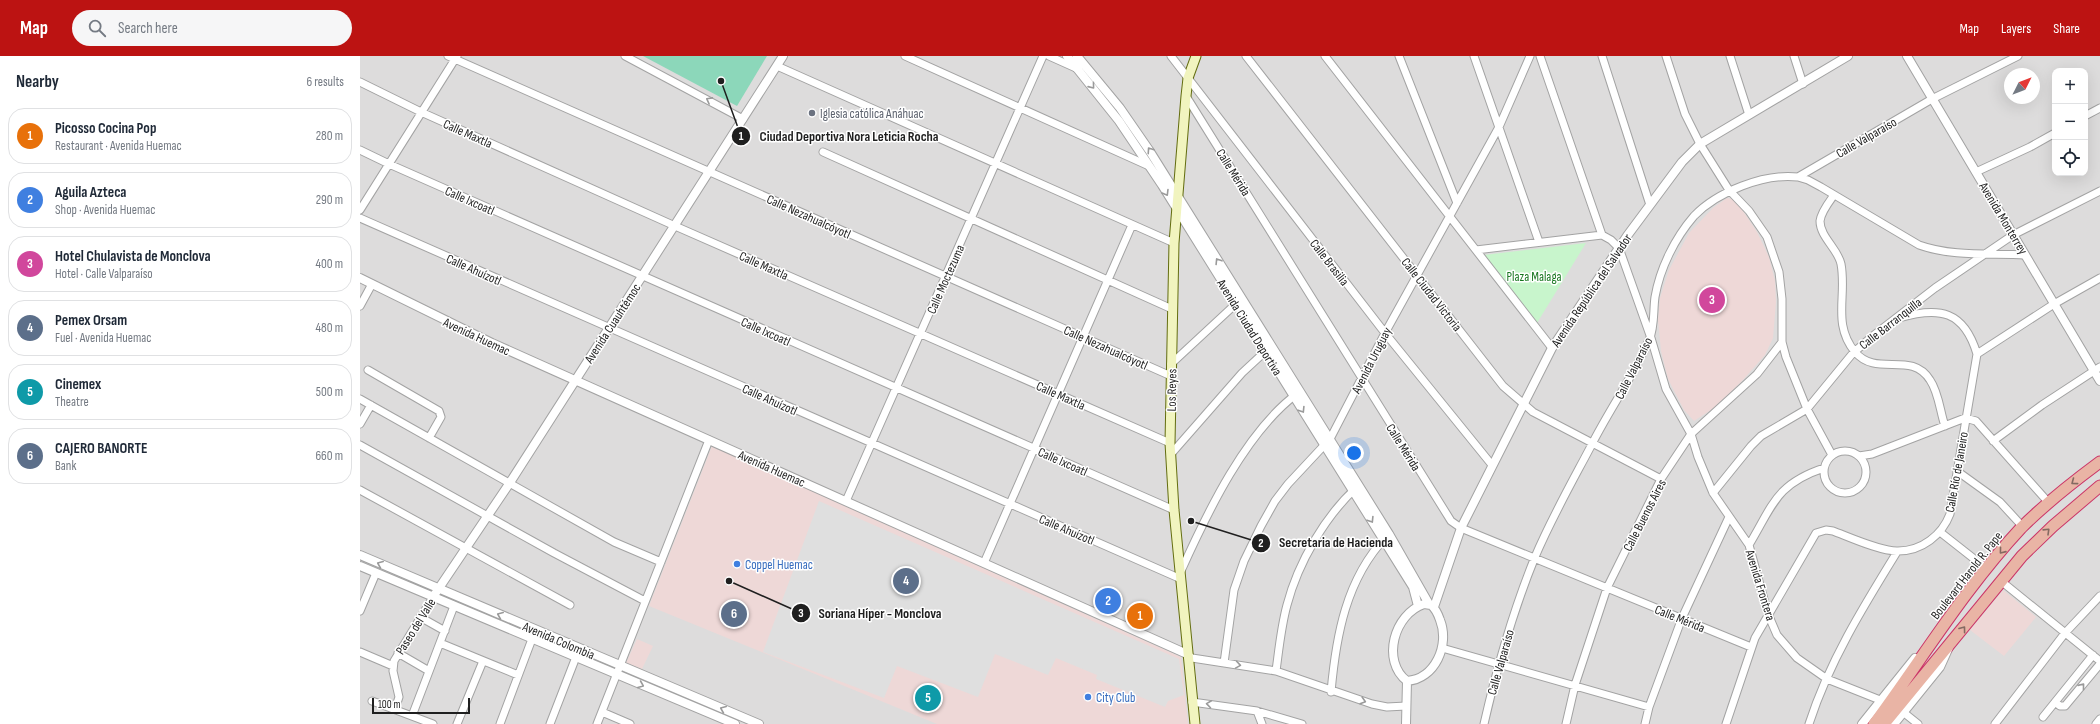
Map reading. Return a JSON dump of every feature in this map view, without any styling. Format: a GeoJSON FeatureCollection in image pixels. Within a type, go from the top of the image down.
{"type":"FeatureCollection","features":[{"type":"Feature","properties":{"kind":"highway","name":"Boulevard Harold R. Pape"},"geometry":{"type":"LineString","coordinates":[[1874,724],[1939,632],[1987,568],[2023,527],[2049,503],[2100,462]]}},
{"type":"Feature","properties":{"kind":"highway"},"geometry":{"type":"LineString","coordinates":[[1884,724],[1950,647],[2022,556],[2053,526],[2100,486]]}},
{"type":"Feature","properties":{"kind":"main road","name":"Los Reyes"},"geometry":{"type":"LineString","coordinates":[[1195,724],[1174,510],[1170,443],[1174,243],[1188,78],[1196,56]]}},
{"type":"Feature","properties":{"kind":"street"},"geometry":{"type":"LineString","coordinates":[[625,56],[744,118]]}},
{"type":"Feature","properties":{"kind":"street","name":"Avenida Cuauhtémoc"},"geometry":{"type":"LineString","coordinates":[[438,590],[509,484],[783,56]]}},
{"type":"Feature","properties":{"kind":"street"},"geometry":{"type":"LineString","coordinates":[[906,56],[1149,166]]}},
{"type":"Feature","properties":{"kind":"street","name":"Calle Moctezuma"},"geometry":{"type":"LineString","coordinates":[[846,501],[1043,56]]}},
{"type":"Feature","properties":{"kind":"street"},"geometry":{"type":"LineString","coordinates":[[1049,56],[1078,69]]}},
{"type":"Feature","properties":{"kind":"street","name":"Avenida Ciudad Deportiva"},"geometry":{"type":"LineString","coordinates":[[1067,56],[1119,120],[1297,394],[1330,439],[1356,488],[1431,605]]}},
{"type":"Feature","properties":{"kind":"street","name":"Avenida Ciudad Deportiva"},"geometry":{"type":"LineString","coordinates":[[1077,56],[1120,108],[1149,150],[1179,197],[1238,301]]}},
{"type":"Feature","properties":{"kind":"street","name":"Calle Brasilia"},"geometry":{"type":"LineString","coordinates":[[1171,56],[1385,333],[1492,465]]}},
{"type":"Feature","properties":{"kind":"street","name":"Calle Ciudad Victoria"},"geometry":{"type":"LineString","coordinates":[[1246,56],[1503,386],[1522,405],[1547,421],[1661,480]]}},
{"type":"Feature","properties":{"kind":"street"},"geometry":{"type":"LineString","coordinates":[[1325,56],[1552,348]]}},
{"type":"Feature","properties":{"kind":"street"},"geometry":{"type":"LineString","coordinates":[[1399,56],[1457,203]]}},
{"type":"Feature","properties":{"kind":"street"},"geometry":{"type":"LineString","coordinates":[[1474,56],[1539,242]]}},
{"type":"Feature","properties":{"kind":"street","name":"Avenida Uruguay"},"geometry":{"type":"LineString","coordinates":[[1224,663],[1234,590],[1244,561],[1275,501],[1300,471],[1330,439],[1385,333],[1499,127],[1530,56]]}},
{"type":"Feature","properties":{"kind":"street"},"geometry":{"type":"LineString","coordinates":[[1540,56],[1602,235]]}},
{"type":"Feature","properties":{"kind":"street"},"geometry":{"type":"LineString","coordinates":[[1602,56],[1650,205]]}},
{"type":"Feature","properties":{"kind":"street"},"geometry":{"type":"LineString","coordinates":[[1666,56],[1685,114],[1700,144],[1729,190],[1749,211],[1767,237],[1772,249],[1779,272],[1782,299],[1782,342],[1790,368],[1807,409],[1832,455]]}},
{"type":"Feature","properties":{"kind":"street"},"geometry":{"type":"LineString","coordinates":[[1730,56],[1749,115]]}},
{"type":"Feature","properties":{"kind":"street"},"geometry":{"type":"LineString","coordinates":[[1794,56],[1802,84]]}},
{"type":"Feature","properties":{"kind":"street","name":"Avenida República del Salvador"},"geometry":{"type":"LineString","coordinates":[[1431,605],[1461,528],[1552,348],[1619,248],[1682,162],[1700,144],[1848,56]]}},
{"type":"Feature","properties":{"kind":"street","name":"Avenida Monterrey"},"geometry":{"type":"LineString","coordinates":[[1907,56],[2054,304],[2097,368],[2100,381]]}},
{"type":"Feature","properties":{"kind":"street","name":"Calle Valparaíso"},"geometry":{"type":"LineString","coordinates":[[1484,724],[1497,664],[1535,557],[1591,444],[1650,338],[1655,298],[1660,278],[1672,249],[1683,230],[1695,215],[1712,201],[1729,190],[1780,177],[1798,177],[1932,98],[2018,56]]}},
{"type":"Feature","properties":{"kind":"street"},"geometry":{"type":"LineString","coordinates":[[360,210],[421,112],[453,57]]}},
{"type":"Feature","properties":{"kind":"street","name":"Calle Nezahualcóyotl"},"geometry":{"type":"LineString","coordinates":[[453,57],[708,172],[1171,376]]}},
{"type":"Feature","properties":{"kind":"street"},"geometry":{"type":"LineString","coordinates":[[777,66],[1174,243]]}},
{"type":"Feature","properties":{"kind":"street","name":"Calle Maxtla"},"geometry":{"type":"LineString","coordinates":[[360,82],[421,112],[675,226],[1170,443]]}},
{"type":"Feature","properties":{"kind":"street","name":"Calle Mérida"},"geometry":{"type":"LineString","coordinates":[[1186,96],[1447,516],[1456,525],[1751,647]]}},
{"type":"Feature","properties":{"kind":"street"},"geometry":{"type":"LineString","coordinates":[[2088,114],[2100,108]]}},
{"type":"Feature","properties":{"kind":"street"},"geometry":{"type":"LineString","coordinates":[[1976,172],[2030,147],[2052,135]]}},
{"type":"Feature","properties":{"kind":"street","name":"Calle Ixcoatl"},"geometry":{"type":"LineString","coordinates":[[360,150],[388,164],[896,389],[1174,510]]}},
{"type":"Feature","properties":{"kind":"street"},"geometry":{"type":"LineString","coordinates":[[823,152],[1172,308]]}},
{"type":"Feature","properties":{"kind":"street"},"geometry":{"type":"LineString","coordinates":[[1798,177],[1808,180],[1919,245],[1934,250],[2026,255]]}},
{"type":"Feature","properties":{"kind":"street","name":"Calle Barranquilla"},"geometry":{"type":"LineString","coordinates":[[1713,493],[1740,459],[1761,436],[1807,409],[1854,351],[1894,319],[1935,288],[2013,235],[2100,190]]}},
{"type":"Feature","properties":{"kind":"street"},"geometry":{"type":"LineString","coordinates":[[1834,195],[1826,207],[1820,222],[1822,230],[1840,260],[1843,274],[1840,318],[1846,336],[1854,351],[1868,362],[1880,365],[1909,365],[1924,372],[1932,382],[1945,426]]}},
{"type":"Feature","properties":{"kind":"street","name":"Calle Ahuízotl"},"geometry":{"type":"LineString","coordinates":[[360,218],[872,444],[1010,504],[1181,575]]}},
{"type":"Feature","properties":{"kind":"street"},"geometry":{"type":"LineString","coordinates":[[984,563],[1132,225]]}},
{"type":"Feature","properties":{"kind":"street"},"geometry":{"type":"LineString","coordinates":[[1476,250],[1602,235],[1611,240],[1619,248]]}},
{"type":"Feature","properties":{"kind":"street","name":"Avenida Frontera"},"geometry":{"type":"LineString","coordinates":[[1619,248],[1666,389],[1691,434],[1698,457],[1713,493],[1749,545],[1768,614],[1777,635],[1797,658],[1826,679],[1880,700]]}},
{"type":"Feature","properties":{"kind":"street","name":"Avenida Huemac"},"geometry":{"type":"LineString","coordinates":[[360,278],[466,331],[1187,654]]}},
{"type":"Feature","properties":{"kind":"street"},"geometry":{"type":"LineString","coordinates":[[1894,319],[1913,314],[1928,313],[1943,314],[1953,317],[1969,332],[1977,354],[2054,304],[2100,278]]}},
{"type":"Feature","properties":{"kind":"street"},"geometry":{"type":"LineString","coordinates":[[360,306],[372,284]]}},
{"type":"Feature","properties":{"kind":"street"},"geometry":{"type":"LineString","coordinates":[[1171,364],[1238,301]]}},
{"type":"Feature","properties":{"kind":"street","name":"Calle Buenos Aires"},"geometry":{"type":"LineString","coordinates":[[1566,724],[1575,685],[1607,588],[1661,480],[1691,434],[1757,374],[1782,342]]}},
{"type":"Feature","properties":{"kind":"street"},"geometry":{"type":"LineString","coordinates":[[1171,454],[1242,373],[1268,349]]}},
{"type":"Feature","properties":{"kind":"street","name":"Calle Río de Janeiro"},"geometry":{"type":"LineString","coordinates":[[1897,552],[1914,549],[1925,544],[1940,532],[1946,524],[1950,514],[1977,354]]}},
{"type":"Feature","properties":{"kind":"street"},"geometry":{"type":"LineString","coordinates":[[1993,441],[2097,368]]}},
{"type":"Feature","properties":{"kind":"street"},"geometry":{"type":"LineString","coordinates":[[368,370],[439,411],[441,417],[429,438]]}},
{"type":"Feature","properties":{"kind":"street"},"geometry":{"type":"LineString","coordinates":[[1181,575],[1201,527],[1240,461],[1269,420],[1297,394]]}},
{"type":"Feature","properties":{"kind":"street","name":"Avenida Ciudad Deportiva"},"geometry":{"type":"LineString","coordinates":[[1297,394],[1324,446],[1356,488]]}},
{"type":"Feature","properties":{"kind":"street"},"geometry":{"type":"LineString","coordinates":[[360,399],[614,542],[661,562]]}},
{"type":"Feature","properties":{"kind":"street"},"geometry":{"type":"LineString","coordinates":[[360,424],[370,405]]}},
{"type":"Feature","properties":{"kind":"street"},"geometry":{"type":"LineString","coordinates":[[1859,456],[1863,462],[1866,475],[1860,488],[1854,492],[1841,494],[1834,491],[1825,481],[1824,468],[1832,455],[1846,451],[1859,456],[1872,454],[1966,418],[1976,421],[2049,503]]}},
{"type":"Feature","properties":{"kind":"street"},"geometry":{"type":"LineString","coordinates":[[597,724],[709,440]]}},
{"type":"Feature","properties":{"kind":"street"},"geometry":{"type":"LineString","coordinates":[[360,444],[487,516],[645,601]]}},
{"type":"Feature","properties":{"kind":"street"},"geometry":{"type":"LineString","coordinates":[[1749,545],[1777,497],[1785,488],[1800,477],[1824,468]]}},
{"type":"Feature","properties":{"kind":"street"},"geometry":{"type":"LineString","coordinates":[[1957,470],[2000,502],[2023,527]]}},
{"type":"Feature","properties":{"kind":"street"},"geometry":{"type":"LineString","coordinates":[[1276,671],[1282,628],[1294,584],[1320,531],[1333,513],[1356,488]]}},
{"type":"Feature","properties":{"kind":"street"},"geometry":{"type":"LineString","coordinates":[[360,490],[570,605]]}},
{"type":"Feature","properties":{"kind":"street"},"geometry":{"type":"LineString","coordinates":[[1645,724],[1649,707],[1682,618],[1729,517]]}},
{"type":"Feature","properties":{"kind":"street"},"geometry":{"type":"LineString","coordinates":[[1726,724],[1751,647],[1768,614],[1812,539],[1820,531],[1833,531],[1897,552],[1854,622],[1826,679],[1809,724]]}},
{"type":"Feature","properties":{"kind":"street"},"geometry":{"type":"LineString","coordinates":[[1940,532],[1987,568]]}},
{"type":"Feature","properties":{"kind":"street"},"geometry":{"type":"LineString","coordinates":[[1331,692],[1339,628],[1348,598],[1371,555],[1386,537]]}},
{"type":"Feature","properties":{"kind":"street","name":"Avenida Ciudad Deportiva"},"geometry":{"type":"LineString","coordinates":[[1386,537],[1413,587],[1418,606]]}},
{"type":"Feature","properties":{"kind":"street","name":"Avenida Colombia"},"geometry":{"type":"LineString","coordinates":[[360,556],[759,724]]}},
{"type":"Feature","properties":{"kind":"street","name":"Avenida Colombia"},"geometry":{"type":"LineString","coordinates":[[360,566],[735,724]]}},
{"type":"Feature","properties":{"kind":"street"},"geometry":{"type":"LineString","coordinates":[[360,611],[376,573]]}},
{"type":"Feature","properties":{"kind":"street"},"geometry":{"type":"LineString","coordinates":[[2001,581],[2100,661]]}},
{"type":"Feature","properties":{"kind":"street","name":"Paseo del Valle"},"geometry":{"type":"LineString","coordinates":[[395,710],[399,697],[393,666],[398,653],[438,590]]}},
{"type":"Feature","properties":{"kind":"street"},"geometry":{"type":"LineString","coordinates":[[1995,724],[2065,633],[2100,596]]}},
{"type":"Feature","properties":{"kind":"street"},"geometry":{"type":"LineString","coordinates":[[1431,605],[1443,631],[1442,648],[1439,656],[1428,672],[1414,681],[1407,681],[1395,669],[1392,650],[1399,626],[1418,606],[1431,605]]}},
{"type":"Feature","properties":{"kind":"street"},"geometry":{"type":"LineString","coordinates":[[412,716],[454,606]]}},
{"type":"Feature","properties":{"kind":"street"},"geometry":{"type":"LineString","coordinates":[[420,617],[444,631]]}},
{"type":"Feature","properties":{"kind":"street"},"geometry":{"type":"LineString","coordinates":[[1862,724],[1880,700],[1939,632]]}},
{"type":"Feature","properties":{"kind":"street"},"geometry":{"type":"LineString","coordinates":[[500,724],[532,639]]}},
{"type":"Feature","properties":{"kind":"street"},"geometry":{"type":"LineString","coordinates":[[440,642],[518,675]]}},
{"type":"Feature","properties":{"kind":"street"},"geometry":{"type":"LineString","coordinates":[[1894,724],[1940,667],[1950,647]]}},
{"type":"Feature","properties":{"kind":"street"},"geometry":{"type":"LineString","coordinates":[[1442,648],[1649,707]]}},
{"type":"Feature","properties":{"kind":"street"},"geometry":{"type":"LineString","coordinates":[[360,652],[393,666]]}},
{"type":"Feature","properties":{"kind":"street"},"geometry":{"type":"LineString","coordinates":[[398,653],[428,671]]}},
{"type":"Feature","properties":{"kind":"street"},"geometry":{"type":"LineString","coordinates":[[1187,654],[1192,658],[1276,671],[1331,692],[1380,706],[1406,706]]}},
{"type":"Feature","properties":{"kind":"street"},"geometry":{"type":"LineString","coordinates":[[2043,717],[2093,655]]}},
{"type":"Feature","properties":{"kind":"street"},"geometry":{"type":"LineString","coordinates":[[550,724],[576,657]]}},
{"type":"Feature","properties":{"kind":"street"},"geometry":{"type":"LineString","coordinates":[[457,724],[482,661]]}},
{"type":"Feature","properties":{"kind":"street"},"geometry":{"type":"LineString","coordinates":[[2055,702],[2063,707],[2100,664]]}},
{"type":"Feature","properties":{"kind":"street"},"geometry":{"type":"LineString","coordinates":[[1406,724],[1407,681]]}},
{"type":"Feature","properties":{"kind":"street"},"geometry":{"type":"LineString","coordinates":[[372,701],[433,724]]}},
{"type":"Feature","properties":{"kind":"street"},"geometry":{"type":"LineString","coordinates":[[1192,702],[1257,711],[1302,724]]}},
{"type":"Feature","properties":{"kind":"street"},"geometry":{"type":"LineString","coordinates":[[1257,711],[1262,724]]}},
{"type":"Feature","properties":{"kind":"street"},"geometry":{"type":"LineString","coordinates":[[602,712],[630,724]]}},
{"type":"Feature","properties":{"kind":"street"},"geometry":{"type":"LineString","coordinates":[[1903,712],[1918,724]]}},
{"type":"Feature","properties":{"kind":"street"},"geometry":{"type":"LineString","coordinates":[[2096,724],[2100,719]]}},
{"type":"Feature","properties":{"kind":"shaded area"},"geometry":{"type":"Polygon","coordinates":[[[360,56],[2100,56],[2100,724],[360,724],[360,56]]]}},
{"type":"Feature","properties":{"kind":"shaded area"},"geometry":{"type":"Polygon","coordinates":[[[1727,198],[1732,199],[1739,205],[1757,232],[1769,257],[1775,281],[1776,302],[1773,338],[1765,355],[1742,381],[1714,408],[1694,421],[1684,410],[1668,379],[1661,351],[1658,320],[1660,298],[1669,270],[1689,233],[1713,208],[1727,198]]]}},
{"type":"Feature","properties":{"kind":"shaded area"},"geometry":{"type":"Polygon","coordinates":[[[712,446],[1181,657],[1188,724],[937,724],[649,606],[712,446]]]}},
{"type":"Feature","properties":{"kind":"shaded area"},"geometry":{"type":"Polygon","coordinates":[[[819,501],[1179,659],[1184,695],[1168,701],[1165,707],[1096,679],[1097,675],[1056,658],[1048,675],[995,654],[978,697],[897,666],[884,698],[763,652],[819,501]]]}},
{"type":"Feature","properties":{"kind":"shaded area"},"geometry":{"type":"Polygon","coordinates":[[[2003,590],[2036,617],[2004,656],[1970,630],[2003,590]]]}},
{"type":"Feature","properties":{"kind":"shaded area"},"geometry":{"type":"Polygon","coordinates":[[[637,639],[653,646],[642,669],[626,663],[637,639]]]}},
{"type":"Feature","properties":{"kind":"green space"},"geometry":{"type":"Polygon","coordinates":[[[643,56],[767,56],[737,106],[643,56]]]}},
{"type":"Feature","properties":{"kind":"green space","name":"Plaza Malaga"},"geometry":{"type":"Polygon","coordinates":[[[1586,243],[1537,323],[1484,255],[1586,243]]]}},
{"type":"Feature","properties":{"kind":"place","name":"Ciudad Deportiva Nora Leticia Rocha"},"geometry":{"type":"Point","coordinates":[721,81]}},
{"type":"Feature","properties":{"kind":"place","name":"Iglesia católica Anáhuac"},"geometry":{"type":"Point","coordinates":[812,113]}},
{"type":"Feature","properties":{"kind":"place","name":"Hotel Chulavista de Monclova"},"geometry":{"type":"Point","coordinates":[1712,300]}},
{"type":"Feature","properties":{"kind":"place","name":"Secretaria de Hacienda"},"geometry":{"type":"Point","coordinates":[1191,521]}},
{"type":"Feature","properties":{"kind":"place","name":"Coppel Huemac"},"geometry":{"type":"Point","coordinates":[737,564]}},
{"type":"Feature","properties":{"kind":"place","name":"Soriana Híper - Monclova"},"geometry":{"type":"Point","coordinates":[729,581]}},
{"type":"Feature","properties":{"kind":"place","name":"Pemex Orsam"},"geometry":{"type":"Point","coordinates":[906,581]}},
{"type":"Feature","properties":{"kind":"place","name":"Aguila Azteca"},"geometry":{"type":"Point","coordinates":[1108,601]}},
{"type":"Feature","properties":{"kind":"place","name":"CAJERO BANORTE"},"geometry":{"type":"Point","coordinates":[734,614]}},
{"type":"Feature","properties":{"kind":"place","name":"Picosso Cocina Pop"},"geometry":{"type":"Point","coordinates":[1140,616]}},
{"type":"Feature","properties":{"kind":"place","name":"City Club"},"geometry":{"type":"Point","coordinates":[1088,697]}},
{"type":"Feature","properties":{"kind":"place","name":"Cinemex"},"geometry":{"type":"Point","coordinates":[928,698]}}]}
